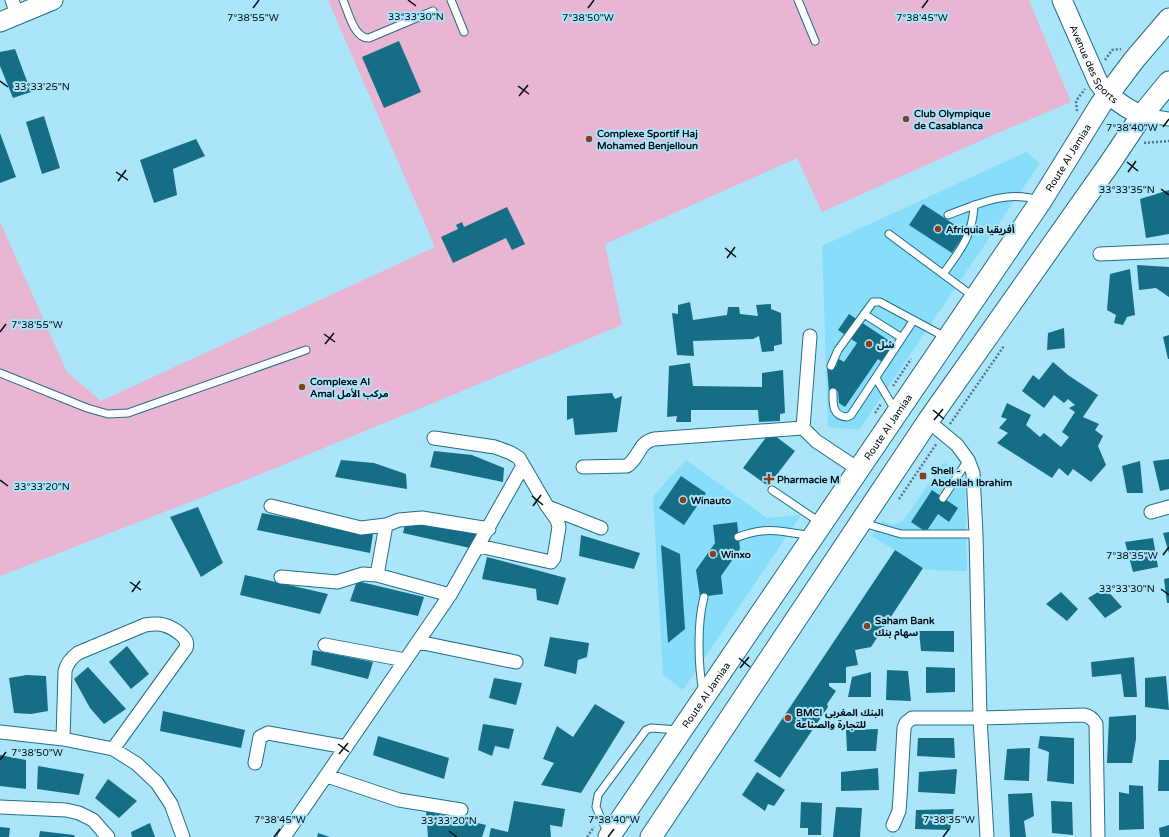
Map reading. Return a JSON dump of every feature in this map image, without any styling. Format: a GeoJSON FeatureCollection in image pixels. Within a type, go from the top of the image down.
{"type":"FeatureCollection","features":[{"type":"Feature","properties":{"kind":"main road","name":"Route Al Jamiaa"},"geometry":{"type":"LineString","coordinates":[[609,837],[858,469],[891,404],[947,338],[1041,201],[1109,94],[1134,60],[1169,19]]}},
{"type":"Feature","properties":{"kind":"main road"},"geometry":{"type":"LineString","coordinates":[[651,837],[861,522],[936,427],[1110,163],[1157,117],[1169,82]]}},
{"type":"Feature","properties":{"kind":"street"},"geometry":{"type":"LineString","coordinates":[[6,15],[52,0]]}},
{"type":"Feature","properties":{"kind":"street","name":"Avenue des Sports"},"geometry":{"type":"LineString","coordinates":[[1062,0],[1098,82],[1109,94],[1130,110],[1157,117]]}},
{"type":"Feature","properties":{"kind":"street"},"geometry":{"type":"LineString","coordinates":[[1100,254],[1169,250]]}},
{"type":"Feature","properties":{"kind":"street"},"geometry":{"type":"LineString","coordinates":[[803,428],[810,336]]}},
{"type":"Feature","properties":{"kind":"street"},"geometry":{"type":"LineString","coordinates":[[936,427],[957,445],[968,460],[973,473],[976,534],[980,718],[987,837]]}},
{"type":"Feature","properties":{"kind":"street"},"geometry":{"type":"LineString","coordinates":[[583,467],[627,466],[631,463],[644,443],[654,439],[803,428],[816,441],[858,469]]}},
{"type":"Feature","properties":{"kind":"street"},"geometry":{"type":"LineString","coordinates":[[434,438],[495,447],[515,455],[524,466],[547,506],[557,520],[559,527],[554,558],[551,562],[479,546]]}},
{"type":"Feature","properties":{"kind":"street"},"geometry":{"type":"LineString","coordinates":[[284,837],[450,595],[524,466]]}},
{"type":"Feature","properties":{"kind":"street"},"geometry":{"type":"LineString","coordinates":[[272,506],[361,528],[386,525],[399,520],[422,518],[489,528]]}},
{"type":"Feature","properties":{"kind":"street"},"geometry":{"type":"LineString","coordinates":[[547,506],[601,528]]}},
{"type":"Feature","properties":{"kind":"street"},"geometry":{"type":"LineString","coordinates":[[1151,512],[1169,507]]}},
{"type":"Feature","properties":{"kind":"street"},"geometry":{"type":"LineString","coordinates":[[377,575],[386,525]]}},
{"type":"Feature","properties":{"kind":"street"},"geometry":{"type":"LineString","coordinates":[[282,578],[337,582],[363,574],[377,575],[450,595]]}},
{"type":"Feature","properties":{"kind":"street"},"geometry":{"type":"LineString","coordinates":[[63,739],[65,672],[71,658],[78,653],[145,625],[164,625],[175,630],[186,640],[186,648],[113,749]]}},
{"type":"Feature","properties":{"kind":"street"},"geometry":{"type":"LineString","coordinates":[[418,642],[516,662]]}},
{"type":"Feature","properties":{"kind":"street"},"geometry":{"type":"LineString","coordinates":[[325,645],[406,660]]}},
{"type":"Feature","properties":{"kind":"street"},"geometry":{"type":"LineString","coordinates":[[893,825],[899,811],[904,728],[906,723],[912,718],[1084,715],[1089,716],[1096,724],[1098,837]]}},
{"type":"Feature","properties":{"kind":"street"},"geometry":{"type":"LineString","coordinates":[[0,732],[63,739],[113,749],[137,764],[157,783],[171,804],[183,837]]}},
{"type":"Feature","properties":{"kind":"street"},"geometry":{"type":"LineString","coordinates":[[255,763],[260,737],[268,733],[346,747]]}},
{"type":"Feature","properties":{"kind":"street"},"geometry":{"type":"LineString","coordinates":[[327,776],[399,800],[461,810]]}},
{"type":"Feature","properties":{"kind":"street"},"geometry":{"type":"LineString","coordinates":[[0,807],[66,810],[79,813],[93,820],[108,837]]}},
{"type":"Feature","properties":{"kind":"lane"},"geometry":{"type":"LineString","coordinates":[[343,0],[358,34],[365,38],[369,38],[433,11]]}},
{"type":"Feature","properties":{"kind":"lane"},"geometry":{"type":"LineString","coordinates":[[451,0],[464,32]]}},
{"type":"Feature","properties":{"kind":"lane"},"geometry":{"type":"LineString","coordinates":[[798,0],[815,41]]}},
{"type":"Feature","properties":{"kind":"lane"},"geometry":{"type":"LineString","coordinates":[[948,215],[990,199],[1010,196],[1031,198],[1041,201]]}},
{"type":"Feature","properties":{"kind":"lane"},"geometry":{"type":"LineString","coordinates":[[943,274],[965,243],[972,225],[974,205]]}},
{"type":"Feature","properties":{"kind":"lane"},"geometry":{"type":"LineString","coordinates":[[889,234],[975,298]]}},
{"type":"Feature","properties":{"kind":"lane"},"geometry":{"type":"LineString","coordinates":[[831,366],[838,350],[873,302],[877,301],[947,338]]}},
{"type":"Feature","properties":{"kind":"lane"},"geometry":{"type":"LineString","coordinates":[[864,314],[902,338]]}},
{"type":"Feature","properties":{"kind":"lane"},"geometry":{"type":"LineString","coordinates":[[833,392],[834,409],[838,414],[847,417],[854,411],[913,320]]}},
{"type":"Feature","properties":{"kind":"lane"},"geometry":{"type":"LineString","coordinates":[[0,373],[87,408],[108,414],[128,413],[306,350]]}},
{"type":"Feature","properties":{"kind":"lane"},"geometry":{"type":"LineString","coordinates":[[876,378],[891,404]]}},
{"type":"Feature","properties":{"kind":"lane"},"geometry":{"type":"LineString","coordinates":[[943,498],[968,460]]}},
{"type":"Feature","properties":{"kind":"lane"},"geometry":{"type":"LineString","coordinates":[[772,490],[817,530]]}},
{"type":"Feature","properties":{"kind":"lane"},"geometry":{"type":"LineString","coordinates":[[861,522],[901,534],[920,532],[976,534]]}},
{"type":"Feature","properties":{"kind":"lane"},"geometry":{"type":"LineString","coordinates":[[738,536],[756,530],[767,529],[817,530]]}},
{"type":"Feature","properties":{"kind":"lane"},"geometry":{"type":"LineString","coordinates":[[704,597],[700,615],[699,672],[704,697]]}},
{"type":"Feature","properties":{"kind":"lane"},"geometry":{"type":"LineString","coordinates":[[609,837],[596,807],[598,795],[642,733],[651,728],[681,730]]}},
{"type":"Feature","properties":{"kind":"path"},"geometry":{"type":"LineString","coordinates":[[1076,116],[1076,102],[1112,50],[1120,49],[1134,60]]}},
{"type":"Feature","properties":{"kind":"path"},"geometry":{"type":"LineString","coordinates":[[1140,149],[1157,117]]}},
{"type":"Feature","properties":{"kind":"path"},"geometry":{"type":"LineString","coordinates":[[1144,143],[1169,141]]}},
{"type":"Feature","properties":{"kind":"path"},"geometry":{"type":"LineString","coordinates":[[896,503],[936,427],[1006,342]]}},
{"type":"Feature","properties":{"kind":"path"},"geometry":{"type":"LineString","coordinates":[[873,415],[891,404],[913,356]]}},
{"type":"Feature","properties":{"kind":"path"},"geometry":{"type":"LineString","coordinates":[[587,837],[600,817]]}},
{"type":"Feature","properties":{"kind":"shaded area"},"geometry":{"type":"Polygon","coordinates":[[[328,0],[1029,0],[1071,102],[993,135],[822,212],[797,158],[605,244],[622,325],[246,480],[0,576],[0,222],[67,372],[101,401],[435,247],[328,0]]]}},
{"type":"Feature","properties":{"kind":"shaded area"},"geometry":{"type":"Polygon","coordinates":[[[1026,152],[1040,163],[859,430],[828,427],[822,246],[1026,152]]]}},
{"type":"Feature","properties":{"kind":"shaded area"},"geometry":{"type":"Polygon","coordinates":[[[686,460],[767,518],[801,515],[683,690],[663,675],[653,496],[686,460]]]}},
{"type":"Feature","properties":{"kind":"shaded area"},"geometry":{"type":"Polygon","coordinates":[[[944,462],[965,479],[967,571],[927,570],[872,536],[882,521],[893,525],[903,521],[944,462]]]}},
{"type":"Feature","properties":{"kind":"building"},"geometry":{"type":"Polygon","coordinates":[[[399,41],[421,92],[384,108],[362,57],[399,41]]]}},
{"type":"Feature","properties":{"kind":"building"},"geometry":{"type":"Polygon","coordinates":[[[15,49],[31,92],[13,98],[0,66],[0,52],[15,49]]]}},
{"type":"Feature","properties":{"kind":"building"},"geometry":{"type":"Polygon","coordinates":[[[44,116],[60,168],[42,174],[26,122],[44,116]]]}},
{"type":"Feature","properties":{"kind":"building"},"geometry":{"type":"Polygon","coordinates":[[[0,133],[16,177],[0,183],[0,133]]]}},
{"type":"Feature","properties":{"kind":"building"},"geometry":{"type":"Polygon","coordinates":[[[196,139],[205,156],[173,169],[177,195],[154,203],[140,160],[196,139]]]}},
{"type":"Feature","properties":{"kind":"building"},"geometry":{"type":"Polygon","coordinates":[[[1169,190],[1169,234],[1146,238],[1140,199],[1169,190]]]}},
{"type":"Feature","properties":{"kind":"building"},"geometry":{"type":"Polygon","coordinates":[[[923,204],[966,232],[952,253],[909,225],[923,204]]]}},
{"type":"Feature","properties":{"kind":"building"},"geometry":{"type":"Polygon","coordinates":[[[507,207],[525,244],[512,250],[506,238],[453,263],[441,237],[458,229],[456,225],[462,222],[464,227],[507,207]]]}},
{"type":"Feature","properties":{"kind":"building"},"geometry":{"type":"Polygon","coordinates":[[[1137,265],[1169,267],[1169,297],[1156,288],[1139,290],[1137,265]]]}},
{"type":"Feature","properties":{"kind":"building"},"geometry":{"type":"Polygon","coordinates":[[[1130,269],[1135,315],[1127,317],[1123,325],[1114,323],[1116,315],[1107,310],[1110,274],[1130,269]]]}},
{"type":"Feature","properties":{"kind":"building"},"geometry":{"type":"Polygon","coordinates":[[[690,302],[693,320],[727,315],[728,307],[739,307],[740,314],[758,316],[756,305],[771,304],[771,309],[781,313],[782,344],[774,346],[774,351],[762,352],[759,336],[753,339],[693,341],[694,356],[677,355],[672,313],[678,314],[678,305],[690,302]]]}},
{"type":"Feature","properties":{"kind":"building"},"geometry":{"type":"Polygon","coordinates":[[[849,314],[900,348],[888,366],[878,359],[845,407],[839,403],[838,391],[829,392],[827,366],[837,366],[836,363],[839,359],[844,362],[857,343],[838,330],[849,314]]]}},
{"type":"Feature","properties":{"kind":"building"},"geometry":{"type":"Polygon","coordinates":[[[1064,328],[1065,348],[1047,350],[1048,333],[1064,328]]]}},
{"type":"Feature","properties":{"kind":"building"},"geometry":{"type":"Polygon","coordinates":[[[1169,335],[1169,359],[1168,359],[1163,337],[1169,335]]]}},
{"type":"Feature","properties":{"kind":"building"},"geometry":{"type":"Polygon","coordinates":[[[1053,362],[1068,375],[1098,395],[1083,417],[1099,424],[1095,430],[1103,436],[1098,446],[1106,465],[1091,482],[1073,469],[1068,476],[1059,468],[1052,478],[997,443],[1008,433],[999,428],[1007,419],[1001,417],[1007,403],[1031,415],[1026,425],[1040,437],[1044,433],[1061,447],[1069,437],[1062,432],[1075,412],[1069,408],[1075,405],[1068,399],[1064,403],[1054,395],[1044,408],[1022,391],[1033,375],[1039,380],[1053,362]]]}},
{"type":"Feature","properties":{"kind":"building"},"geometry":{"type":"Polygon","coordinates":[[[690,363],[693,386],[762,387],[762,373],[783,370],[785,413],[780,414],[780,421],[759,422],[758,410],[691,410],[691,422],[676,422],[677,416],[667,417],[669,366],[690,363]]]}},
{"type":"Feature","properties":{"kind":"building"},"geometry":{"type":"Polygon","coordinates":[[[612,393],[615,399],[622,396],[617,432],[575,435],[573,418],[567,420],[567,396],[612,393]]]}},
{"type":"Feature","properties":{"kind":"building"},"geometry":{"type":"Polygon","coordinates":[[[770,432],[795,451],[768,486],[743,468],[770,432]]]}},
{"type":"Feature","properties":{"kind":"building"},"geometry":{"type":"Polygon","coordinates":[[[434,451],[472,455],[504,468],[503,482],[430,467],[434,451]]]}},
{"type":"Feature","properties":{"kind":"building"},"geometry":{"type":"Polygon","coordinates":[[[1169,459],[1169,489],[1160,491],[1153,461],[1169,459]]]}},
{"type":"Feature","properties":{"kind":"building"},"geometry":{"type":"Polygon","coordinates":[[[341,460],[374,463],[406,474],[407,489],[335,477],[341,460]]]}},
{"type":"Feature","properties":{"kind":"building"},"geometry":{"type":"Polygon","coordinates":[[[1140,461],[1143,493],[1127,493],[1122,466],[1140,461]]]}},
{"type":"Feature","properties":{"kind":"building"},"geometry":{"type":"Polygon","coordinates":[[[681,476],[706,493],[684,525],[659,508],[681,476]]]}},
{"type":"Feature","properties":{"kind":"building"},"geometry":{"type":"Polygon","coordinates":[[[932,490],[958,508],[949,522],[938,514],[926,532],[911,522],[932,490]]]}},
{"type":"Feature","properties":{"kind":"building"},"geometry":{"type":"Polygon","coordinates":[[[198,507],[223,563],[201,577],[170,517],[198,507]]]}},
{"type":"Feature","properties":{"kind":"building"},"geometry":{"type":"Polygon","coordinates":[[[262,513],[373,534],[370,553],[257,530],[262,513]]]}},
{"type":"Feature","properties":{"kind":"building"},"geometry":{"type":"Polygon","coordinates":[[[406,520],[477,533],[470,548],[403,533],[406,520]]]}},
{"type":"Feature","properties":{"kind":"building"},"geometry":{"type":"Polygon","coordinates":[[[737,522],[740,549],[721,576],[723,594],[700,597],[696,570],[715,543],[713,525],[737,522]]]}},
{"type":"Feature","properties":{"kind":"building"},"geometry":{"type":"Polygon","coordinates":[[[1169,532],[1169,553],[1163,533],[1169,532]]]}},
{"type":"Feature","properties":{"kind":"building"},"geometry":{"type":"Polygon","coordinates":[[[581,535],[640,553],[634,569],[579,556],[581,535]]]}},
{"type":"Feature","properties":{"kind":"building"},"geometry":{"type":"Polygon","coordinates":[[[1153,538],[1158,567],[1133,572],[1125,542],[1153,538]]]}},
{"type":"Feature","properties":{"kind":"building"},"geometry":{"type":"Polygon","coordinates":[[[661,545],[680,554],[685,629],[668,643],[661,545]]]}},
{"type":"Feature","properties":{"kind":"building"},"geometry":{"type":"Polygon","coordinates":[[[895,550],[923,568],[871,647],[855,650],[858,665],[846,667],[846,683],[829,683],[829,686],[836,691],[827,704],[828,707],[780,778],[754,761],[895,550]]]}},
{"type":"Feature","properties":{"kind":"building"},"geometry":{"type":"Polygon","coordinates":[[[487,557],[566,578],[558,605],[537,600],[536,589],[482,579],[487,557]]]}},
{"type":"Feature","properties":{"kind":"building"},"geometry":{"type":"Polygon","coordinates":[[[245,575],[328,594],[320,614],[240,595],[245,575]]]}},
{"type":"Feature","properties":{"kind":"building"},"geometry":{"type":"Polygon","coordinates":[[[1169,578],[1169,603],[1167,603],[1164,579],[1169,578]]]}},
{"type":"Feature","properties":{"kind":"building"},"geometry":{"type":"Polygon","coordinates":[[[357,581],[424,597],[418,616],[350,601],[357,581]]]}},
{"type":"Feature","properties":{"kind":"building"},"geometry":{"type":"Polygon","coordinates":[[[1105,588],[1122,607],[1105,618],[1088,598],[1105,588]]]}},
{"type":"Feature","properties":{"kind":"building"},"geometry":{"type":"Polygon","coordinates":[[[1061,592],[1078,609],[1067,621],[1046,604],[1061,592]]]}},
{"type":"Feature","properties":{"kind":"building"},"geometry":{"type":"Polygon","coordinates":[[[919,631],[954,631],[954,652],[921,651],[919,631]]]}},
{"type":"Feature","properties":{"kind":"building"},"geometry":{"type":"Polygon","coordinates":[[[550,637],[589,643],[587,657],[578,660],[576,674],[544,666],[550,637]]]}},
{"type":"Feature","properties":{"kind":"building"},"geometry":{"type":"Polygon","coordinates":[[[127,646],[149,674],[131,689],[109,662],[127,646]]]}},
{"type":"Feature","properties":{"kind":"building"},"geometry":{"type":"Polygon","coordinates":[[[313,650],[373,662],[368,679],[311,665],[313,650]]]}},
{"type":"Feature","properties":{"kind":"building"},"geometry":{"type":"Polygon","coordinates":[[[1134,657],[1137,697],[1124,697],[1121,674],[1092,677],[1091,662],[1134,657]]]}},
{"type":"Feature","properties":{"kind":"building"},"geometry":{"type":"Polygon","coordinates":[[[88,667],[126,709],[104,724],[90,708],[74,679],[88,667]]]}},
{"type":"Feature","properties":{"kind":"building"},"geometry":{"type":"Polygon","coordinates":[[[926,667],[955,668],[955,692],[926,693],[926,667]]]}},
{"type":"Feature","properties":{"kind":"building"},"geometry":{"type":"Polygon","coordinates":[[[887,670],[908,671],[911,701],[886,700],[887,670]]]}},
{"type":"Feature","properties":{"kind":"building"},"geometry":{"type":"Polygon","coordinates":[[[871,672],[871,697],[848,697],[852,677],[871,672]]]}},
{"type":"Feature","properties":{"kind":"building"},"geometry":{"type":"Polygon","coordinates":[[[27,675],[46,676],[48,711],[31,714],[14,713],[9,678],[27,675]]]}},
{"type":"Feature","properties":{"kind":"building"},"geometry":{"type":"Polygon","coordinates":[[[1166,676],[1169,710],[1145,707],[1145,678],[1166,676]]]}},
{"type":"Feature","properties":{"kind":"building"},"geometry":{"type":"Polygon","coordinates":[[[494,678],[522,683],[516,705],[489,698],[494,678]]]}},
{"type":"Feature","properties":{"kind":"building"},"geometry":{"type":"Polygon","coordinates":[[[595,704],[625,722],[581,793],[541,785],[554,763],[543,759],[557,726],[573,737],[595,704]]]}},
{"type":"Feature","properties":{"kind":"building"},"geometry":{"type":"Polygon","coordinates":[[[163,711],[245,730],[241,748],[160,731],[163,711]]]}},
{"type":"Feature","properties":{"kind":"building"},"geometry":{"type":"Polygon","coordinates":[[[1136,715],[1136,739],[1132,763],[1107,763],[1109,717],[1136,715]]]}},
{"type":"Feature","properties":{"kind":"building"},"geometry":{"type":"Polygon","coordinates":[[[483,724],[514,729],[509,749],[495,746],[492,756],[478,750],[483,724]]]}},
{"type":"Feature","properties":{"kind":"building"},"geometry":{"type":"Polygon","coordinates":[[[878,729],[876,751],[847,751],[846,730],[878,729]]]}},
{"type":"Feature","properties":{"kind":"building"},"geometry":{"type":"Polygon","coordinates":[[[378,736],[449,758],[444,779],[373,755],[378,736]]]}},
{"type":"Feature","properties":{"kind":"building"},"geometry":{"type":"Polygon","coordinates":[[[1040,736],[1074,738],[1074,784],[1047,781],[1049,752],[1038,748],[1040,736]]]}},
{"type":"Feature","properties":{"kind":"building"},"geometry":{"type":"Polygon","coordinates":[[[918,738],[954,738],[955,758],[917,756],[918,738]]]}},
{"type":"Feature","properties":{"kind":"building"},"geometry":{"type":"Polygon","coordinates":[[[1030,748],[1029,781],[1004,780],[1007,749],[1030,748]]]}},
{"type":"Feature","properties":{"kind":"building"},"geometry":{"type":"Polygon","coordinates":[[[0,755],[26,760],[26,789],[0,786],[0,755]]]}},
{"type":"Feature","properties":{"kind":"building"},"geometry":{"type":"Polygon","coordinates":[[[1159,760],[1169,760],[1169,791],[1158,791],[1159,760]]]}},
{"type":"Feature","properties":{"kind":"building"},"geometry":{"type":"Polygon","coordinates":[[[38,766],[84,774],[79,795],[37,789],[38,766]]]}},
{"type":"Feature","properties":{"kind":"building"},"geometry":{"type":"Polygon","coordinates":[[[878,768],[879,790],[841,791],[841,772],[878,768]]]}},
{"type":"Feature","properties":{"kind":"building"},"geometry":{"type":"Polygon","coordinates":[[[957,769],[955,794],[918,792],[919,772],[957,769]]]}},
{"type":"Feature","properties":{"kind":"building"},"geometry":{"type":"Polygon","coordinates":[[[757,772],[785,790],[774,806],[768,804],[765,811],[742,795],[757,772]]]}},
{"type":"Feature","properties":{"kind":"building"},"geometry":{"type":"Polygon","coordinates":[[[108,779],[137,801],[119,818],[95,798],[108,779]]]}},
{"type":"Feature","properties":{"kind":"building"},"geometry":{"type":"Polygon","coordinates":[[[1129,785],[1143,786],[1144,829],[1119,830],[1119,792],[1129,794],[1129,785]]]}},
{"type":"Feature","properties":{"kind":"building"},"geometry":{"type":"Polygon","coordinates":[[[1032,793],[1034,816],[1024,821],[1026,837],[1010,837],[1008,794],[1032,793]]]}},
{"type":"Feature","properties":{"kind":"building"},"geometry":{"type":"Polygon","coordinates":[[[514,801],[565,809],[562,827],[550,825],[551,837],[489,837],[491,828],[508,832],[514,801]]]}},
{"type":"Feature","properties":{"kind":"building"},"geometry":{"type":"Polygon","coordinates":[[[1051,801],[1072,802],[1073,835],[1052,833],[1051,801]]]}},
{"type":"Feature","properties":{"kind":"building"},"geometry":{"type":"Polygon","coordinates":[[[801,802],[822,803],[821,835],[808,835],[808,828],[800,828],[801,802]]]}},
{"type":"Feature","properties":{"kind":"building"},"geometry":{"type":"Polygon","coordinates":[[[836,807],[862,808],[860,837],[833,837],[836,807]]]}},
{"type":"Feature","properties":{"kind":"building"},"geometry":{"type":"Polygon","coordinates":[[[954,809],[950,830],[915,829],[916,810],[954,809]]]}},
{"type":"Feature","properties":{"kind":"building"},"geometry":{"type":"Polygon","coordinates":[[[426,811],[486,825],[482,837],[428,837],[426,811]]]}},
{"type":"Feature","properties":{"kind":"building"},"geometry":{"type":"Polygon","coordinates":[[[150,823],[155,837],[132,837],[131,832],[150,823]]]}},
{"type":"Feature","properties":{"kind":"building"},"geometry":{"type":"Polygon","coordinates":[[[1169,825],[1169,837],[1160,837],[1159,828],[1169,825]]]}},
{"type":"Feature","properties":{"kind":"building"},"geometry":{"type":"Polygon","coordinates":[[[0,827],[10,828],[9,837],[0,837],[0,827]]]}},
{"type":"Feature","properties":{"kind":"building"},"geometry":{"type":"Polygon","coordinates":[[[40,831],[74,835],[75,837],[39,837],[40,831]]]}},
{"type":"Feature","properties":{"kind":"building"},"geometry":{"type":"Polygon","coordinates":[[[318,833],[330,837],[317,837],[318,833]]]}},
{"type":"Feature","properties":{"kind":"place","name":"Club Olympique de Casablanca"},"geometry":{"type":"Point","coordinates":[906,119]}},
{"type":"Feature","properties":{"kind":"place","name":"Complexe Sportif Haj Mohamed Benjelloun"},"geometry":{"type":"Point","coordinates":[589,139]}},
{"type":"Feature","properties":{"kind":"place","name":"Afriquia أفريقيا"},"geometry":{"type":"Point","coordinates":[938,229]}},
{"type":"Feature","properties":{"kind":"place","name":"شل"},"geometry":{"type":"Point","coordinates":[869,344]}},
{"type":"Feature","properties":{"kind":"place","name":"Complexe Al Amal مركب الأمل"},"geometry":{"type":"Point","coordinates":[302,387]}},
{"type":"Feature","properties":{"kind":"place","name":"Shell - Abdellah Ibrahim"},"geometry":{"type":"Point","coordinates":[923,476]}},
{"type":"Feature","properties":{"kind":"place","name":"Pharmacie M"},"geometry":{"type":"Point","coordinates":[769,479]}},
{"type":"Feature","properties":{"kind":"place","name":"Winauto"},"geometry":{"type":"Point","coordinates":[683,500]}},
{"type":"Feature","properties":{"kind":"place","name":"Winxo"},"geometry":{"type":"Point","coordinates":[713,554]}},
{"type":"Feature","properties":{"kind":"place","name":"Saham Bank سهام بنك"},"geometry":{"type":"Point","coordinates":[867,626]}},
{"type":"Feature","properties":{"kind":"place","name":"BMCI البنك المغربي للتجارة والصناعة"},"geometry":{"type":"Point","coordinates":[788,718]}}]}
